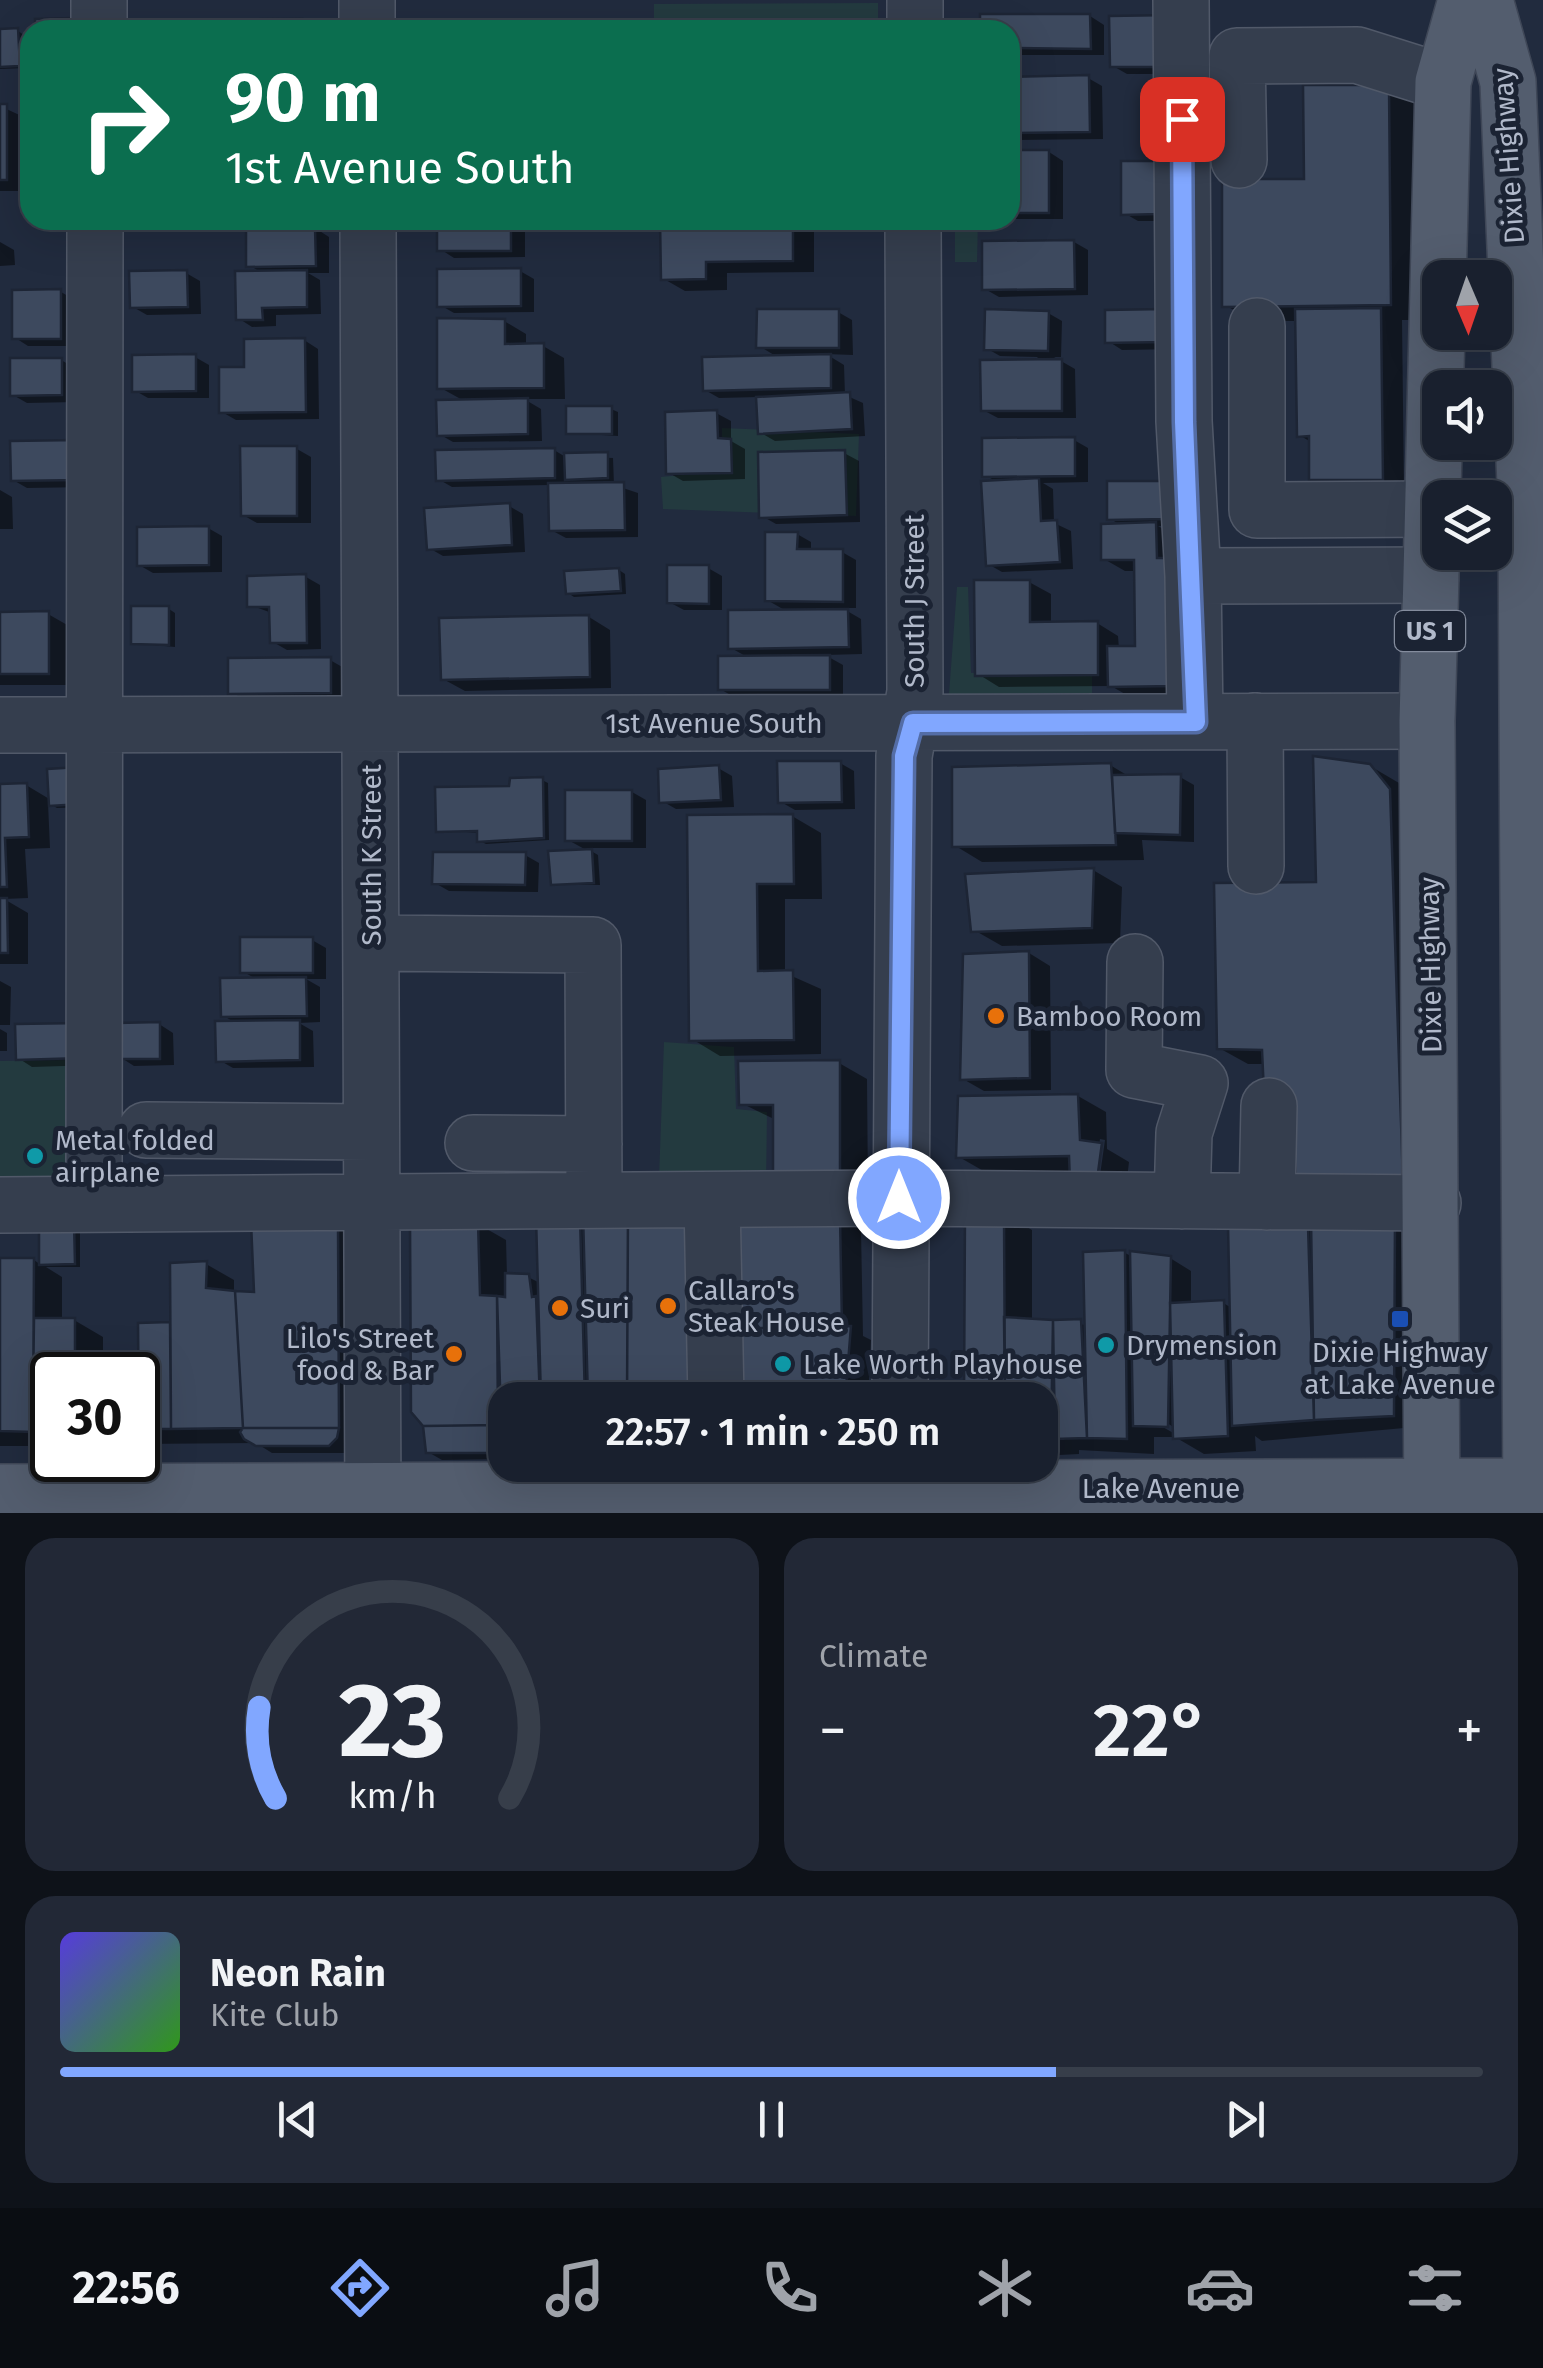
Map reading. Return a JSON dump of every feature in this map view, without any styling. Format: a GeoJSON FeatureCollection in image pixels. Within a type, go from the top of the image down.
{"type":"FeatureCollection","features":[{"type":"Feature","properties":{"kind":"main road","name":"Dixie Highway"},"geometry":{"type":"LineString","coordinates":[[1433,480],[1443,82],[1466,0]]}},
{"type":"Feature","properties":{"kind":"main road","name":"Dixie Highway"},"geometry":{"type":"LineString","coordinates":[[1485,0],[1508,82],[1536,720],[1535,1495]]}},
{"type":"Feature","properties":{"kind":"main road","name":"Dixie Highway"},"geometry":{"type":"LineString","coordinates":[[1431,570],[1428,722],[1433,1500]]}},
{"type":"Feature","properties":{"kind":"main road","name":"Lake Avenue"},"geometry":{"type":"LineString","coordinates":[[0,1492],[373,1502],[901,1489],[1433,1500],[1535,1495]]}},
{"type":"Feature","properties":{"kind":"street"},"geometry":{"type":"LineString","coordinates":[[1181,0],[1184,422],[1196,722]]}},
{"type":"Feature","properties":{"kind":"street"},"geometry":{"type":"LineString","coordinates":[[1240,160],[1237,56],[1358,56],[1443,82]]}},
{"type":"Feature","properties":{"kind":"street"},"geometry":{"type":"LineString","coordinates":[[94,1204],[95,230]]}},
{"type":"Feature","properties":{"kind":"street","name":"South K Street"},"geometry":{"type":"LineString","coordinates":[[368,230],[373,1502]]}},
{"type":"Feature","properties":{"kind":"street","name":"South J Street"},"geometry":{"type":"LineString","coordinates":[[900,1382],[904,756],[913,723],[913,230]]}},
{"type":"Feature","properties":{"kind":"street"},"geometry":{"type":"LineString","coordinates":[[1257,326],[1257,510],[1422,509]]}},
{"type":"Feature","properties":{"kind":"street"},"geometry":{"type":"LineString","coordinates":[[1192,576],[1431,575]]}},
{"type":"Feature","properties":{"kind":"street"},"geometry":{"type":"LineString","coordinates":[[1255,721],[1256,866]]}},
{"type":"Feature","properties":{"kind":"street","name":"1st Avenue South"},"geometry":{"type":"LineString","coordinates":[[0,726],[1428,722]]}},
{"type":"Feature","properties":{"kind":"street"},"geometry":{"type":"LineString","coordinates":[[371,943],[593,945],[594,1200]]}},
{"type":"Feature","properties":{"kind":"street"},"geometry":{"type":"LineString","coordinates":[[1135,962],[1134,1070],[1200,1083],[1184,1133],[1182,1201]]}},
{"type":"Feature","properties":{"kind":"street"},"geometry":{"type":"LineString","coordinates":[[1268,1106],[1268,1202]]}},
{"type":"Feature","properties":{"kind":"street"},"geometry":{"type":"LineString","coordinates":[[146,1130],[371,1132]]}},
{"type":"Feature","properties":{"kind":"street"},"geometry":{"type":"LineString","coordinates":[[473,1143],[594,1144]]}},
{"type":"Feature","properties":{"kind":"street"},"geometry":{"type":"LineString","coordinates":[[0,1205],[899,1198],[1432,1204]]}},
{"type":"Feature","properties":{"kind":"street"},"geometry":{"type":"LineString","coordinates":[[712,1200],[716,1382]]}},
{"type":"Feature","properties":{"kind":"green space"},"geometry":{"type":"Polygon","coordinates":[[[878,3],[878,20],[654,20],[654,4],[878,3]]]}},
{"type":"Feature","properties":{"kind":"green space"},"geometry":{"type":"Polygon","coordinates":[[[955,230],[978,230],[977,262],[955,262],[955,230]]]}},
{"type":"Feature","properties":{"kind":"green space"},"geometry":{"type":"Polygon","coordinates":[[[722,428],[859,434],[856,516],[663,509],[661,477],[722,471],[722,428]]]}},
{"type":"Feature","properties":{"kind":"green space"},"geometry":{"type":"Polygon","coordinates":[[[957,587],[968,587],[971,673],[1092,672],[1092,693],[949,694],[957,587]]]}},
{"type":"Feature","properties":{"kind":"green space"},"geometry":{"type":"Polygon","coordinates":[[[664,1042],[734,1047],[736,1109],[767,1112],[766,1186],[659,1178],[664,1042]]]}},
{"type":"Feature","properties":{"kind":"green space"},"geometry":{"type":"Polygon","coordinates":[[[70,1060],[72,1180],[0,1190],[0,1061],[70,1060]]]}},
{"type":"Feature","properties":{"kind":"building"},"geometry":{"type":"Polygon","coordinates":[[[980,14],[1090,14],[1091,49],[1020,48],[1020,20],[980,20],[980,14]]]}},
{"type":"Feature","properties":{"kind":"building"},"geometry":{"type":"Polygon","coordinates":[[[1172,15],[1173,67],[1110,67],[1109,16],[1172,15]]]}},
{"type":"Feature","properties":{"kind":"building"},"geometry":{"type":"Polygon","coordinates":[[[302,19],[302,20],[156,20],[302,19]]]}},
{"type":"Feature","properties":{"kind":"building"},"geometry":{"type":"Polygon","coordinates":[[[18,28],[20,66],[0,67],[0,29],[18,28]]]}},
{"type":"Feature","properties":{"kind":"building"},"geometry":{"type":"Polygon","coordinates":[[[1089,75],[1090,132],[1020,133],[1020,77],[1089,75]]]}},
{"type":"Feature","properties":{"kind":"building"},"geometry":{"type":"Polygon","coordinates":[[[1303,85],[1389,85],[1391,305],[1222,307],[1222,179],[1304,179],[1303,85]]]}},
{"type":"Feature","properties":{"kind":"building"},"geometry":{"type":"Polygon","coordinates":[[[0,104],[7,104],[7,180],[0,180],[0,104]]]}},
{"type":"Feature","properties":{"kind":"building"},"geometry":{"type":"Polygon","coordinates":[[[1020,150],[1049,150],[1049,213],[1020,213],[1020,150]]]}},
{"type":"Feature","properties":{"kind":"building"},"geometry":{"type":"Polygon","coordinates":[[[1121,161],[1158,161],[1158,214],[1121,215],[1121,161]]]}},
{"type":"Feature","properties":{"kind":"building"},"geometry":{"type":"Polygon","coordinates":[[[246,230],[315,230],[316,266],[246,267],[246,230]]]}},
{"type":"Feature","properties":{"kind":"building"},"geometry":{"type":"Polygon","coordinates":[[[437,230],[511,230],[511,251],[437,251],[437,230]]]}},
{"type":"Feature","properties":{"kind":"building"},"geometry":{"type":"Polygon","coordinates":[[[660,230],[793,230],[793,261],[706,262],[706,279],[661,280],[660,230]]]}},
{"type":"Feature","properties":{"kind":"building"},"geometry":{"type":"Polygon","coordinates":[[[1074,240],[1075,289],[982,290],[982,241],[1074,240]]]}},
{"type":"Feature","properties":{"kind":"building"},"geometry":{"type":"Polygon","coordinates":[[[521,268],[521,306],[437,307],[437,269],[521,268]]]}},
{"type":"Feature","properties":{"kind":"building"},"geometry":{"type":"Polygon","coordinates":[[[187,270],[188,307],[130,308],[129,271],[187,270]]]}},
{"type":"Feature","properties":{"kind":"building"},"geometry":{"type":"Polygon","coordinates":[[[307,270],[307,307],[262,308],[263,320],[236,320],[235,271],[307,270]]]}},
{"type":"Feature","properties":{"kind":"building"},"geometry":{"type":"Polygon","coordinates":[[[61,289],[61,339],[12,339],[12,290],[61,289]]]}},
{"type":"Feature","properties":{"kind":"building"},"geometry":{"type":"Polygon","coordinates":[[[1381,308],[1383,480],[1309,480],[1309,436],[1297,437],[1295,309],[1381,308]]]}},
{"type":"Feature","properties":{"kind":"building"},"geometry":{"type":"Polygon","coordinates":[[[757,309],[839,309],[839,348],[756,348],[757,309]]]}},
{"type":"Feature","properties":{"kind":"building"},"geometry":{"type":"Polygon","coordinates":[[[985,309],[1049,311],[1048,351],[984,350],[985,309]]]}},
{"type":"Feature","properties":{"kind":"building"},"geometry":{"type":"Polygon","coordinates":[[[1165,309],[1166,342],[1105,343],[1105,310],[1165,309]]]}},
{"type":"Feature","properties":{"kind":"building"},"geometry":{"type":"Polygon","coordinates":[[[437,318],[505,319],[505,344],[544,343],[544,388],[437,389],[437,318]]]}},
{"type":"Feature","properties":{"kind":"building"},"geometry":{"type":"Polygon","coordinates":[[[305,338],[306,412],[219,413],[219,367],[244,367],[244,339],[305,338]]]}},
{"type":"Feature","properties":{"kind":"building"},"geometry":{"type":"Polygon","coordinates":[[[196,354],[196,391],[132,392],[132,355],[196,354]]]}},
{"type":"Feature","properties":{"kind":"building"},"geometry":{"type":"Polygon","coordinates":[[[831,354],[831,388],[703,391],[702,357],[831,354]]]}},
{"type":"Feature","properties":{"kind":"building"},"geometry":{"type":"Polygon","coordinates":[[[10,358],[62,358],[62,395],[10,396],[10,358]]]}},
{"type":"Feature","properties":{"kind":"building"},"geometry":{"type":"Polygon","coordinates":[[[1062,359],[1062,411],[981,411],[980,360],[1062,359]]]}},
{"type":"Feature","properties":{"kind":"building"},"geometry":{"type":"Polygon","coordinates":[[[850,392],[852,429],[758,434],[756,397],[850,392]]]}},
{"type":"Feature","properties":{"kind":"building"},"geometry":{"type":"Polygon","coordinates":[[[528,398],[528,434],[437,436],[436,400],[528,398]]]}},
{"type":"Feature","properties":{"kind":"building"},"geometry":{"type":"Polygon","coordinates":[[[566,406],[612,406],[612,434],[566,434],[566,406]]]}},
{"type":"Feature","properties":{"kind":"building"},"geometry":{"type":"Polygon","coordinates":[[[717,410],[718,438],[731,439],[732,473],[666,474],[665,412],[717,410]]]}},
{"type":"Feature","properties":{"kind":"building"},"geometry":{"type":"Polygon","coordinates":[[[1075,437],[1075,476],[982,477],[982,438],[1075,437]]]}},
{"type":"Feature","properties":{"kind":"building"},"geometry":{"type":"Polygon","coordinates":[[[77,440],[78,480],[11,481],[10,441],[77,440]]]}},
{"type":"Feature","properties":{"kind":"building"},"geometry":{"type":"Polygon","coordinates":[[[240,446],[297,446],[297,516],[241,516],[240,446]]]}},
{"type":"Feature","properties":{"kind":"building"},"geometry":{"type":"Polygon","coordinates":[[[555,448],[555,478],[436,481],[435,450],[555,448]]]}},
{"type":"Feature","properties":{"kind":"building"},"geometry":{"type":"Polygon","coordinates":[[[845,450],[847,515],[759,518],[758,452],[845,450]]]}},
{"type":"Feature","properties":{"kind":"building"},"geometry":{"type":"Polygon","coordinates":[[[608,452],[608,478],[565,480],[564,453],[608,452]]]}},
{"type":"Feature","properties":{"kind":"building"},"geometry":{"type":"Polygon","coordinates":[[[1039,478],[1041,521],[1057,520],[1060,562],[986,566],[981,481],[1039,478]]]}},
{"type":"Feature","properties":{"kind":"building"},"geometry":{"type":"Polygon","coordinates":[[[1107,481],[1170,481],[1169,519],[1107,520],[1107,481]]]}},
{"type":"Feature","properties":{"kind":"building"},"geometry":{"type":"Polygon","coordinates":[[[624,482],[625,530],[549,531],[548,483],[624,482]]]}},
{"type":"Feature","properties":{"kind":"building"},"geometry":{"type":"Polygon","coordinates":[[[510,503],[512,545],[427,550],[424,508],[510,503]]]}},
{"type":"Feature","properties":{"kind":"building"},"geometry":{"type":"Polygon","coordinates":[[[1156,522],[1157,558],[1173,558],[1175,686],[1108,687],[1107,646],[1135,646],[1134,560],[1101,560],[1101,524],[1156,522]]]}},
{"type":"Feature","properties":{"kind":"building"},"geometry":{"type":"Polygon","coordinates":[[[209,526],[209,565],[137,566],[137,527],[209,526]]]}},
{"type":"Feature","properties":{"kind":"building"},"geometry":{"type":"Polygon","coordinates":[[[765,532],[798,532],[797,549],[843,549],[843,602],[765,601],[765,532]]]}},
{"type":"Feature","properties":{"kind":"building"},"geometry":{"type":"Polygon","coordinates":[[[667,565],[709,565],[709,604],[667,603],[667,565]]]}},
{"type":"Feature","properties":{"kind":"building"},"geometry":{"type":"Polygon","coordinates":[[[619,568],[621,591],[566,594],[564,571],[619,568]]]}},
{"type":"Feature","properties":{"kind":"building"},"geometry":{"type":"Polygon","coordinates":[[[306,574],[307,643],[270,643],[269,607],[247,607],[247,576],[306,574]]]}},
{"type":"Feature","properties":{"kind":"building"},"geometry":{"type":"Polygon","coordinates":[[[974,580],[1030,580],[1030,622],[1098,621],[1098,675],[975,676],[974,580]]]}},
{"type":"Feature","properties":{"kind":"building"},"geometry":{"type":"Polygon","coordinates":[[[131,606],[169,606],[169,645],[131,644],[131,606]]]}},
{"type":"Feature","properties":{"kind":"building"},"geometry":{"type":"Polygon","coordinates":[[[848,609],[849,647],[728,649],[728,610],[848,609]]]}},
{"type":"Feature","properties":{"kind":"building"},"geometry":{"type":"Polygon","coordinates":[[[49,611],[49,674],[0,674],[0,612],[49,611]]]}},
{"type":"Feature","properties":{"kind":"building"},"geometry":{"type":"Polygon","coordinates":[[[589,615],[590,677],[441,680],[439,618],[589,615]]]}},
{"type":"Feature","properties":{"kind":"building"},"geometry":{"type":"Polygon","coordinates":[[[830,655],[830,690],[718,690],[718,656],[830,655]]]}},
{"type":"Feature","properties":{"kind":"building"},"geometry":{"type":"Polygon","coordinates":[[[331,657],[331,693],[228,694],[228,658],[331,657]]]}},
{"type":"Feature","properties":{"kind":"building"},"geometry":{"type":"Polygon","coordinates":[[[1313,756],[1370,764],[1390,789],[1403,1182],[1296,1182],[1293,1097],[1264,1093],[1262,1050],[1217,1049],[1214,883],[1316,882],[1313,756]]]}},
{"type":"Feature","properties":{"kind":"building"},"geometry":{"type":"Polygon","coordinates":[[[777,761],[841,761],[842,802],[778,803],[777,761]]]}},
{"type":"Feature","properties":{"kind":"building"},"geometry":{"type":"Polygon","coordinates":[[[1111,763],[1116,845],[952,847],[952,767],[1111,763]]]}},
{"type":"Feature","properties":{"kind":"building"},"geometry":{"type":"Polygon","coordinates":[[[719,765],[721,800],[659,803],[658,769],[719,765]]]}},
{"type":"Feature","properties":{"kind":"building"},"geometry":{"type":"Polygon","coordinates":[[[80,767],[82,804],[49,806],[47,769],[80,767]]]}},
{"type":"Feature","properties":{"kind":"building"},"geometry":{"type":"Polygon","coordinates":[[[1181,774],[1180,835],[1115,833],[1112,775],[1181,774]]]}},
{"type":"Feature","properties":{"kind":"building"},"geometry":{"type":"Polygon","coordinates":[[[543,777],[544,838],[477,842],[477,831],[436,832],[435,787],[509,786],[510,778],[543,777]]]}},
{"type":"Feature","properties":{"kind":"building"},"geometry":{"type":"Polygon","coordinates":[[[27,783],[29,837],[5,838],[7,887],[0,887],[0,784],[27,783]]]}},
{"type":"Feature","properties":{"kind":"building"},"geometry":{"type":"Polygon","coordinates":[[[565,790],[632,790],[632,841],[565,841],[565,790]]]}},
{"type":"Feature","properties":{"kind":"building"},"geometry":{"type":"Polygon","coordinates":[[[793,814],[794,884],[757,884],[758,971],[793,970],[794,1040],[689,1041],[687,815],[793,814]]]}},
{"type":"Feature","properties":{"kind":"building"},"geometry":{"type":"Polygon","coordinates":[[[592,849],[594,883],[551,885],[548,851],[592,849]]]}},
{"type":"Feature","properties":{"kind":"building"},"geometry":{"type":"Polygon","coordinates":[[[433,852],[526,852],[525,885],[432,884],[433,852]]]}},
{"type":"Feature","properties":{"kind":"building"},"geometry":{"type":"Polygon","coordinates":[[[1094,868],[1092,928],[971,932],[965,874],[1094,868]]]}},
{"type":"Feature","properties":{"kind":"building"},"geometry":{"type":"Polygon","coordinates":[[[0,898],[7,898],[8,953],[0,953],[0,898]]]}},
{"type":"Feature","properties":{"kind":"building"},"geometry":{"type":"Polygon","coordinates":[[[240,937],[313,937],[313,973],[240,973],[240,937]]]}},
{"type":"Feature","properties":{"kind":"building","name":"Bamboo Room"},"geometry":{"type":"Polygon","coordinates":[[[1029,951],[1030,1078],[960,1080],[963,954],[1029,951]]]}},
{"type":"Feature","properties":{"kind":"building"},"geometry":{"type":"Polygon","coordinates":[[[306,977],[307,1016],[221,1017],[220,978],[306,977]]]}},
{"type":"Feature","properties":{"kind":"building"},"geometry":{"type":"Polygon","coordinates":[[[300,1020],[300,1060],[216,1062],[215,1021],[300,1020]]]}},
{"type":"Feature","properties":{"kind":"building"},"geometry":{"type":"Polygon","coordinates":[[[160,1022],[160,1059],[117,1059],[117,1023],[160,1022]]]}},
{"type":"Feature","properties":{"kind":"building"},"geometry":{"type":"Polygon","coordinates":[[[82,1023],[83,1058],[16,1060],[15,1024],[82,1023]]]}},
{"type":"Feature","properties":{"kind":"building"},"geometry":{"type":"Polygon","coordinates":[[[840,1060],[840,1178],[773,1178],[773,1105],[739,1105],[738,1061],[840,1060]]]}},
{"type":"Feature","properties":{"kind":"building"},"geometry":{"type":"Polygon","coordinates":[[[1078,1094],[1080,1140],[1102,1143],[1097,1180],[1070,1183],[1069,1156],[956,1158],[958,1096],[1078,1094]]]}},
{"type":"Feature","properties":{"kind":"building","name":"Callaro's Steak House"},"geometry":{"type":"Polygon","coordinates":[[[707,1209],[708,1382],[627,1382],[628,1211],[707,1209]]]}},
{"type":"Feature","properties":{"kind":"building"},"geometry":{"type":"Polygon","coordinates":[[[628,1211],[627,1382],[588,1382],[583,1214],[628,1211]]]}},
{"type":"Feature","properties":{"kind":"building"},"geometry":{"type":"Polygon","coordinates":[[[1004,1211],[1005,1382],[964,1382],[965,1212],[1004,1211]]]}},
{"type":"Feature","properties":{"kind":"building"},"geometry":{"type":"Polygon","coordinates":[[[719,1213],[840,1215],[842,1326],[719,1329],[719,1213]]]}},
{"type":"Feature","properties":{"kind":"building","name":"Suri"},"geometry":{"type":"Polygon","coordinates":[[[580,1216],[585,1382],[541,1382],[536,1217],[580,1216]]]}},
{"type":"Feature","properties":{"kind":"building"},"geometry":{"type":"Polygon","coordinates":[[[1311,1218],[1395,1220],[1394,1416],[1314,1420],[1311,1218]]]}},
{"type":"Feature","properties":{"kind":"building","name":"Lilo's Street food & Bar"},"geometry":{"type":"Polygon","coordinates":[[[478,1221],[480,1295],[497,1296],[498,1382],[488,1382],[488,1425],[423,1426],[411,1412],[410,1222],[478,1221]]]}},
{"type":"Feature","properties":{"kind":"building"},"geometry":{"type":"Polygon","coordinates":[[[39,1222],[74,1222],[75,1264],[39,1265],[39,1222]]]}},
{"type":"Feature","properties":{"kind":"building"},"geometry":{"type":"Polygon","coordinates":[[[251,1222],[338,1222],[339,1428],[243,1428],[235,1291],[254,1292],[251,1222]]]}},
{"type":"Feature","properties":{"kind":"building"},"geometry":{"type":"Polygon","coordinates":[[[1228,1224],[1308,1226],[1314,1420],[1232,1426],[1228,1224]]]}},
{"type":"Feature","properties":{"kind":"building","name":"Drymension"},"geometry":{"type":"Polygon","coordinates":[[[1125,1250],[1127,1439],[1087,1438],[1083,1252],[1125,1250]]]}},
{"type":"Feature","properties":{"kind":"building"},"geometry":{"type":"Polygon","coordinates":[[[1130,1251],[1171,1256],[1168,1427],[1133,1426],[1130,1251]]]}},
{"type":"Feature","properties":{"kind":"building"},"geometry":{"type":"Polygon","coordinates":[[[0,1258],[34,1258],[30,1432],[0,1431],[0,1258]]]}},
{"type":"Feature","properties":{"kind":"building"},"geometry":{"type":"Polygon","coordinates":[[[207,1261],[206,1288],[235,1291],[243,1428],[171,1429],[170,1263],[207,1261]]]}},
{"type":"Feature","properties":{"kind":"building"},"geometry":{"type":"Polygon","coordinates":[[[505,1273],[529,1274],[532,1297],[536,1296],[539,1382],[500,1382],[497,1296],[505,1297],[505,1273]]]}},
{"type":"Feature","properties":{"kind":"building"},"geometry":{"type":"Polygon","coordinates":[[[1224,1300],[1228,1436],[1173,1439],[1170,1303],[1224,1300]]]}},
{"type":"Feature","properties":{"kind":"building"},"geometry":{"type":"Polygon","coordinates":[[[1004,1317],[1053,1320],[1052,1382],[1005,1382],[1004,1317]]]}},
{"type":"Feature","properties":{"kind":"building"},"geometry":{"type":"Polygon","coordinates":[[[34,1318],[75,1318],[75,1352],[34,1352],[34,1318]]]}},
{"type":"Feature","properties":{"kind":"building"},"geometry":{"type":"Polygon","coordinates":[[[1081,1319],[1087,1438],[1058,1439],[1053,1320],[1081,1319]]]}},
{"type":"Feature","properties":{"kind":"building"},"geometry":{"type":"Polygon","coordinates":[[[170,1322],[171,1429],[160,1429],[160,1352],[138,1352],[138,1323],[170,1322]]]}},
{"type":"Feature","properties":{"kind":"building","name":"Lake Worth Playhouse"},"geometry":{"type":"Polygon","coordinates":[[[851,1326],[846,1382],[718,1382],[719,1329],[851,1326]]]}},
{"type":"Feature","properties":{"kind":"building"},"geometry":{"type":"Polygon","coordinates":[[[488,1425],[488,1453],[426,1453],[423,1426],[488,1425]]]}},
{"type":"Feature","properties":{"kind":"building"},"geometry":{"type":"Polygon","coordinates":[[[243,1428],[339,1428],[337,1438],[329,1446],[256,1446],[244,1439],[240,1432],[243,1428]]]}},
{"type":"Feature","properties":{"kind":"place","name":"Bamboo Room"},"geometry":{"type":"Point","coordinates":[996,1016]}},
{"type":"Feature","properties":{"kind":"place","name":"Metal folded airplane"},"geometry":{"type":"Point","coordinates":[35,1156]}},
{"type":"Feature","properties":{"kind":"place","name":"Callaro's Steak House"},"geometry":{"type":"Point","coordinates":[668,1306]}},
{"type":"Feature","properties":{"kind":"place","name":"Suri"},"geometry":{"type":"Point","coordinates":[560,1308]}},
{"type":"Feature","properties":{"kind":"place","name":"Dixie Highway at Lake Avenue"},"geometry":{"type":"Point","coordinates":[1400,1319]}},
{"type":"Feature","properties":{"kind":"place","name":"Drymension"},"geometry":{"type":"Point","coordinates":[1106,1345]}},
{"type":"Feature","properties":{"kind":"place","name":"Lilo's Street food & Bar"},"geometry":{"type":"Point","coordinates":[454,1354]}},
{"type":"Feature","properties":{"kind":"place","name":"Lake Worth Playhouse"},"geometry":{"type":"Point","coordinates":[783,1364]}},
{"type":"Feature","properties":{"kind":"route"},"geometry":{"type":"LineString","coordinates":[[899,1198],[904,756],[913,723],[1196,722],[1184,422],[1182,119]]}}]}
